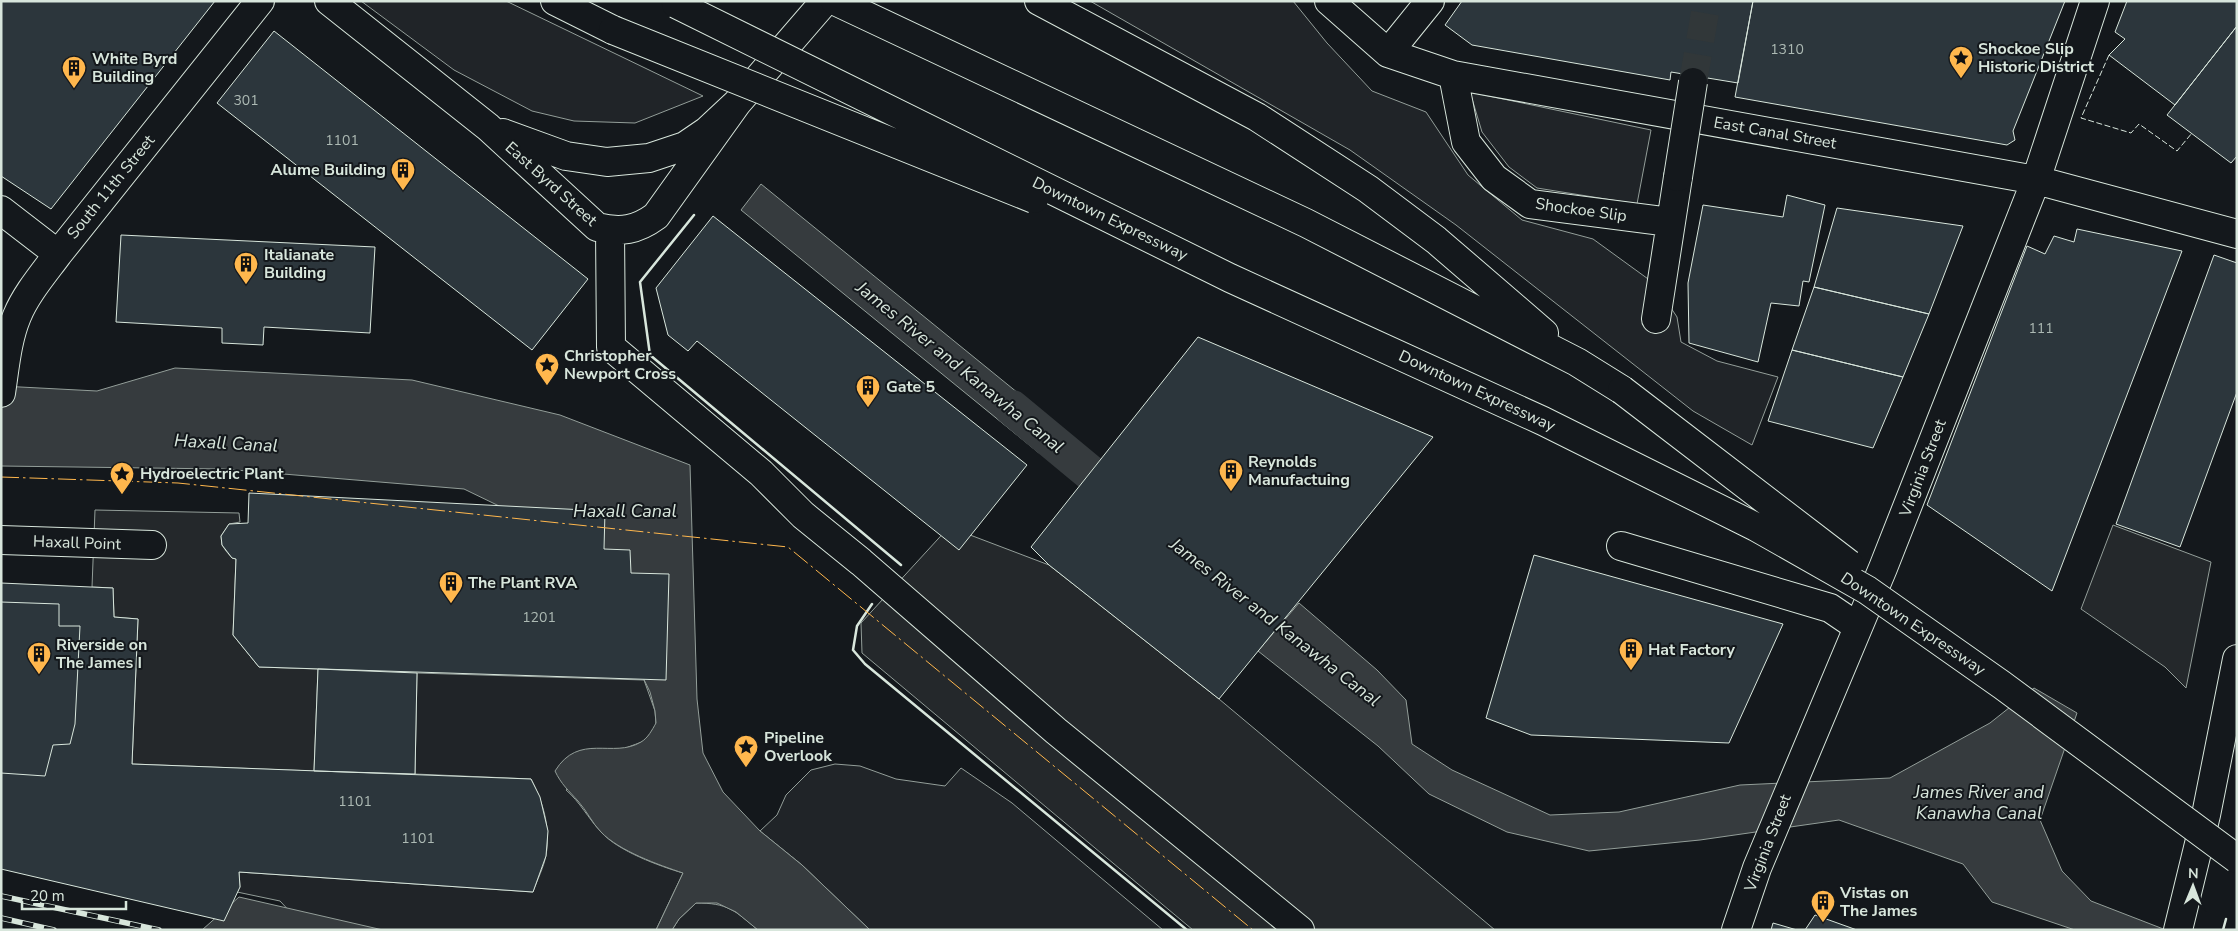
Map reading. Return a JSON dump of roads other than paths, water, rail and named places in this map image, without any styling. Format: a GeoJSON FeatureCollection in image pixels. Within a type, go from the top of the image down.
{"type":"FeatureCollection","features":[{"type":"Feature","properties":{"kind":"main road","name":"South 11th Street"},"geometry":{"type":"LineString","coordinates":[[1,392],[9,342],[17,315],[58,254],[260,1]]}},
{"type":"Feature","properties":{"kind":"main road","name":"East Byrd Street"},"geometry":{"type":"LineString","coordinates":[[329,1],[488,127],[597,227],[610,230],[629,230],[643,225],[656,216],[736,103]]}},
{"type":"Feature","properties":{"kind":"main road"},"geometry":{"type":"LineString","coordinates":[[555,1],[613,30],[1230,278]]}},
{"type":"Feature","properties":{"kind":"main road","name":"East Byrd Street"},"geometry":{"type":"LineString","coordinates":[[488,127],[566,156],[607,162],[649,158],[685,146],[707,131],[736,103],[825,1]]}},
{"type":"Feature","properties":{"kind":"main road","name":"Downtown Expressway"},"geometry":{"type":"LineString","coordinates":[[835,1],[1306,224],[1577,362],[1622,390],[2237,859]]}},
{"type":"Feature","properties":{"kind":"main road"},"geometry":{"type":"LineString","coordinates":[[1039,1],[1257,117],[1368,189],[1436,240],[1577,362]]}},
{"type":"Feature","properties":{"kind":"main road","name":"East Canal Street"},"geometry":{"type":"LineString","coordinates":[[1329,1],[1388,53],[1453,75],[2036,180],[2237,234]]}},
{"type":"Feature","properties":{"kind":"main road"},"geometry":{"type":"LineString","coordinates":[[1388,53],[1430,1]]}},
{"type":"Feature","properties":{"kind":"main road","name":"Virginia Street"},"geometry":{"type":"LineString","coordinates":[[1736,930],[1752,881],[1884,568],[2036,180],[2096,1]]}},
{"type":"Feature","properties":{"kind":"main road","name":"Downtown Expressway"},"geometry":{"type":"LineString","coordinates":[[673,3],[1230,278],[1543,421],[1756,527],[1868,590],[2002,685],[2237,859]]}},
{"type":"Feature","properties":{"kind":"main road","name":"Shockoe Slip"},"geometry":{"type":"LineString","coordinates":[[1453,75],[1466,142],[1494,178],[1530,204],[1670,222]]}},
{"type":"Feature","properties":{"kind":"main road"},"geometry":{"type":"LineString","coordinates":[[1656,319],[1693,82]]}},
{"type":"Feature","properties":{"kind":"main road"},"geometry":{"type":"LineString","coordinates":[[1,210],[58,254]]}},
{"type":"Feature","properties":{"kind":"main road"},"geometry":{"type":"LineString","coordinates":[[610,230],[611,347],[761,473],[803,515],[861,562],[1056,730],[1300,930]]}},
{"type":"Feature","properties":{"kind":"main road","name":"Haxall Point"},"geometry":{"type":"LineString","coordinates":[[1,540],[152,545]]}},
{"type":"Feature","properties":{"kind":"main road"},"geometry":{"type":"LineString","coordinates":[[1621,546],[1830,608],[1858,627]]}},
{"type":"Feature","properties":{"kind":"main road"},"geometry":{"type":"LineString","coordinates":[[2178,930],[2198,849],[2230,739],[2237,659]]}},
{"type":"Feature","properties":{"kind":"water","name":"James River and Kanawha Canal"},"geometry":{"type":"Polygon","coordinates":[[[761,184],[1061,428],[1039,453],[741,210],[761,184]]]}},
{"type":"Feature","properties":{"kind":"water","name":"Haxall Canal"},"geometry":{"type":"Polygon","coordinates":[[[175,368],[412,380],[560,415],[690,465],[697,699],[703,753],[723,792],[760,831],[802,865],[870,930],[758,930],[736,912],[717,903],[696,903],[679,919],[672,930],[656,930],[683,873],[640,857],[609,839],[563,784],[555,771],[564,759],[575,752],[596,748],[630,747],[641,742],[648,736],[656,723],[650,692],[596,580],[559,535],[464,489],[223,469],[1,466],[1,386],[97,391],[175,368]]]}},
{"type":"Feature","properties":{"kind":"water","name":"James River and Kanawha Canal"},"geometry":{"type":"Polygon","coordinates":[[[1299,603],[1377,670],[1406,700],[1412,744],[1452,770],[1550,815],[1619,812],[1740,785],[1890,778],[1990,723],[2034,688],[2077,713],[2040,820],[2062,871],[2091,901],[2166,930],[2075,930],[1992,902],[1963,864],[1839,820],[1700,840],[1589,851],[1507,832],[1429,794],[1378,746],[1258,651],[1299,603]]]}},
{"type":"Feature","properties":{"kind":"water"},"geometry":{"type":"Polygon","coordinates":[[[239,897],[383,930],[202,930],[239,897]]]}},
{"type":"Feature","properties":{"kind":"waterway","name":"James River and Kanawha Canal"},"geometry":{"type":"LineString","coordinates":[[1012,408],[1129,505]]}},
{"type":"Feature","properties":{"kind":"tunnel"},"geometry":{"type":"LineString","coordinates":[[1693,82],[1707,1]]}},
{"type":"Feature","properties":{"kind":"railway"},"geometry":{"type":"LineString","coordinates":[[1,896],[159,930]]}},
{"type":"Feature","properties":{"kind":"railway"},"geometry":{"type":"LineString","coordinates":[[1,918],[54,930]]}},
{"type":"Feature","properties":{"kind":"place","name":"Shockoe Slip Historic District"},"geometry":{"type":"Point","coordinates":[1961,79]}},
{"type":"Feature","properties":{"kind":"place","name":"White Byrd Building"},"geometry":{"type":"Point","coordinates":[74,89]}},
{"type":"Feature","properties":{"kind":"place","name":"Alume Building"},"geometry":{"type":"Point","coordinates":[403,191]}},
{"type":"Feature","properties":{"kind":"place","name":"Italianate Building"},"geometry":{"type":"Point","coordinates":[246,285]}},
{"type":"Feature","properties":{"kind":"place","name":"Christopher Newport Cross"},"geometry":{"type":"Point","coordinates":[547,386]}},
{"type":"Feature","properties":{"kind":"place","name":"Gate 5"},"geometry":{"type":"Point","coordinates":[868,408]}},
{"type":"Feature","properties":{"kind":"place","name":"Reynolds Manufactuing"},"geometry":{"type":"Point","coordinates":[1231,492]}},
{"type":"Feature","properties":{"kind":"place","name":"Hydroelectric Plant"},"geometry":{"type":"Point","coordinates":[122,495]}},
{"type":"Feature","properties":{"kind":"place","name":"The Plant RVA"},"geometry":{"type":"Point","coordinates":[451,604]}},
{"type":"Feature","properties":{"kind":"place","name":"Hat Factory"},"geometry":{"type":"Point","coordinates":[1631,671]}},
{"type":"Feature","properties":{"kind":"place","name":"Riverside on The James I"},"geometry":{"type":"Point","coordinates":[39,675]}},
{"type":"Feature","properties":{"kind":"place","name":"Pipeline Overlook"},"geometry":{"type":"Point","coordinates":[746,768]}},
{"type":"Feature","properties":{"kind":"place","name":"Vistas on The James"},"geometry":{"type":"Point","coordinates":[1823,923]}}]}
